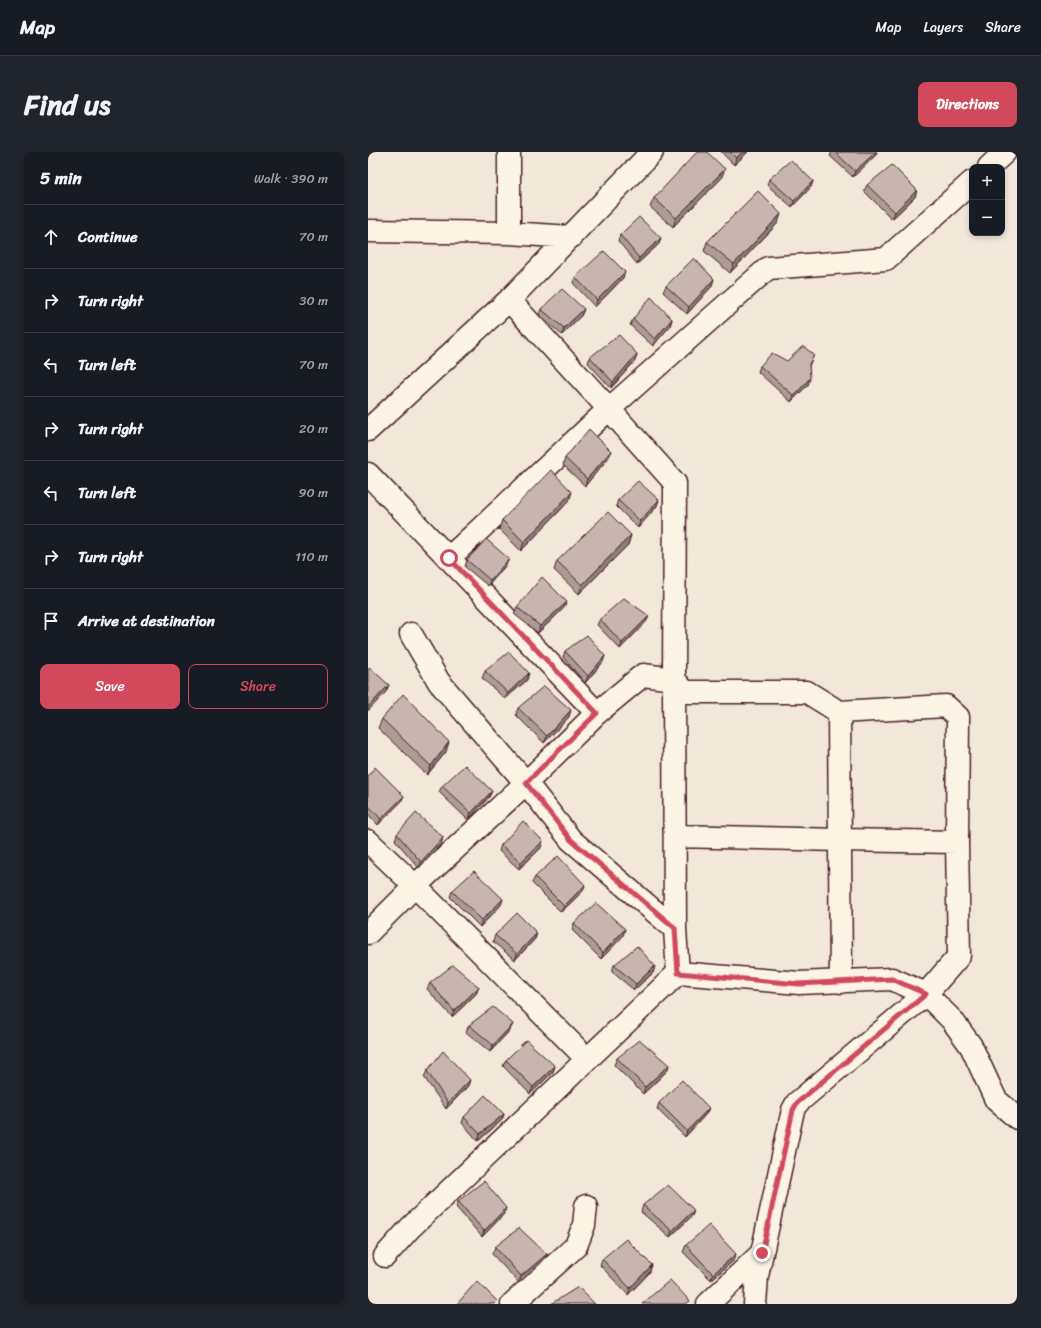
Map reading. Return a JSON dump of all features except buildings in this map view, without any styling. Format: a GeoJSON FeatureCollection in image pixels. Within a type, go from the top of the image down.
{"type":"FeatureCollection","features":[{"type":"Feature","properties":{"kind":"street"},"geometry":{"type":"LineString","coordinates":[[509,152],[509,233]]}},
{"type":"Feature","properties":{"kind":"street"},"geometry":{"type":"LineString","coordinates":[[368,430],[509,300],[652,152]]}},
{"type":"Feature","properties":{"kind":"street"},"geometry":{"type":"LineString","coordinates":[[992,164],[1005,152]]}},
{"type":"Feature","properties":{"kind":"street"},"geometry":{"type":"LineString","coordinates":[[449,558],[609,408],[768,268],[886,259],[969,185]]}},
{"type":"Feature","properties":{"kind":"street"},"geometry":{"type":"LineString","coordinates":[[368,230],[509,233],[571,237]]}},
{"type":"Feature","properties":{"kind":"street"},"geometry":{"type":"LineString","coordinates":[[509,300],[609,408],[675,483],[675,928],[678,973]]}},
{"type":"Feature","properties":{"kind":"street"},"geometry":{"type":"LineString","coordinates":[[368,474],[597,713]]}},
{"type":"Feature","properties":{"kind":"street"},"geometry":{"type":"LineString","coordinates":[[411,634],[439,682],[526,783],[571,840],[675,928]]}},
{"type":"Feature","properties":{"kind":"street"},"geometry":{"type":"LineString","coordinates":[[368,933],[415,886],[526,783],[597,713],[643,675],[674,679],[684,692],[807,692],[839,712],[946,706],[958,717],[957,842],[959,956],[926,994],[797,1103],[793,1110],[757,1276],[755,1304]]}},
{"type":"Feature","properties":{"kind":"street"},"geometry":{"type":"LineString","coordinates":[[839,712],[841,982]]}},
{"type":"Feature","properties":{"kind":"street"},"geometry":{"type":"LineString","coordinates":[[675,836],[957,842]]}},
{"type":"Feature","properties":{"kind":"street"},"geometry":{"type":"LineString","coordinates":[[368,841],[415,886],[587,1059]]}},
{"type":"Feature","properties":{"kind":"street"},"geometry":{"type":"LineString","coordinates":[[385,1256],[410,1228],[678,973],[799,984],[892,979],[926,994],[952,1020],[971,1046],[996,1100],[1017,1118]]}},
{"type":"Feature","properties":{"kind":"street"},"geometry":{"type":"LineString","coordinates":[[512,1304],[576,1246],[584,1225],[586,1206]]}},
{"type":"Feature","properties":{"kind":"street"},"geometry":{"type":"LineString","coordinates":[[708,1304],[762,1253]]}},
{"type":"Feature","properties":{"kind":"route"},"geometry":{"type":"LineString","coordinates":[[449,558],[597,713],[526,783],[571,840],[675,928],[678,973],[799,984],[892,979],[926,994],[797,1103],[793,1110],[762,1253]]}}]}
